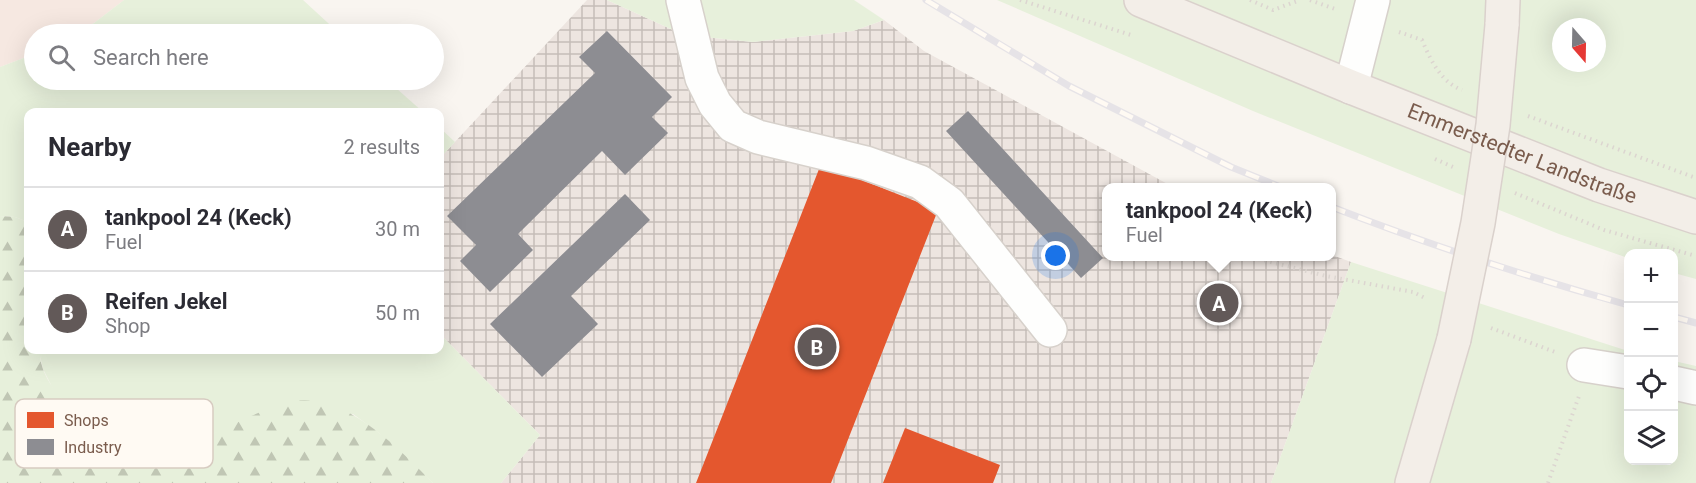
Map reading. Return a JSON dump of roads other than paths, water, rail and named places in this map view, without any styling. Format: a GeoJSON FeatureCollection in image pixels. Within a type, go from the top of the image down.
{"type":"FeatureCollection","features":[{"type":"Feature","properties":{"kind":"main road","name":"Emmerstedter Landstraße"},"geometry":{"type":"LineString","coordinates":[[1141,0],[1351,87],[1599,185],[1696,217]]}},
{"type":"Feature","properties":{"kind":"main road"},"geometry":{"type":"LineString","coordinates":[[1412,483],[1454,339],[1478,223],[1493,125],[1503,12]]}},
{"type":"Feature","properties":{"kind":"street"},"geometry":{"type":"LineString","coordinates":[[683,0],[702,78],[715,104],[733,126],[758,137],[866,163],[920,182],[949,203],[1050,330]]}},
{"type":"Feature","properties":{"kind":"street"},"geometry":{"type":"LineString","coordinates":[[1351,87],[1373,0]]}},
{"type":"Feature","properties":{"kind":"street"},"geometry":{"type":"LineString","coordinates":[[1584,365],[1624,371]]}},
{"type":"Feature","properties":{"kind":"street"},"geometry":{"type":"LineString","coordinates":[[1678,384],[1696,388]]}},
{"type":"Feature","properties":{"kind":"railway"},"geometry":{"type":"LineString","coordinates":[[926,0],[1069,86],[1231,167],[1271,183]]}},
{"type":"Feature","properties":{"kind":"railway"},"geometry":{"type":"LineString","coordinates":[[1336,208],[1479,260],[1624,304]]}},
{"type":"Feature","properties":{"kind":"railway"},"geometry":{"type":"LineString","coordinates":[[1678,318],[1696,323]]}},
{"type":"Feature","properties":{"kind":"place","name":"tankpool 24 (Keck)"},"geometry":{"type":"Point","coordinates":[1219,303]}},
{"type":"Feature","properties":{"kind":"place","name":"Reifen Jekel"},"geometry":{"type":"Point","coordinates":[817,347]}}]}
